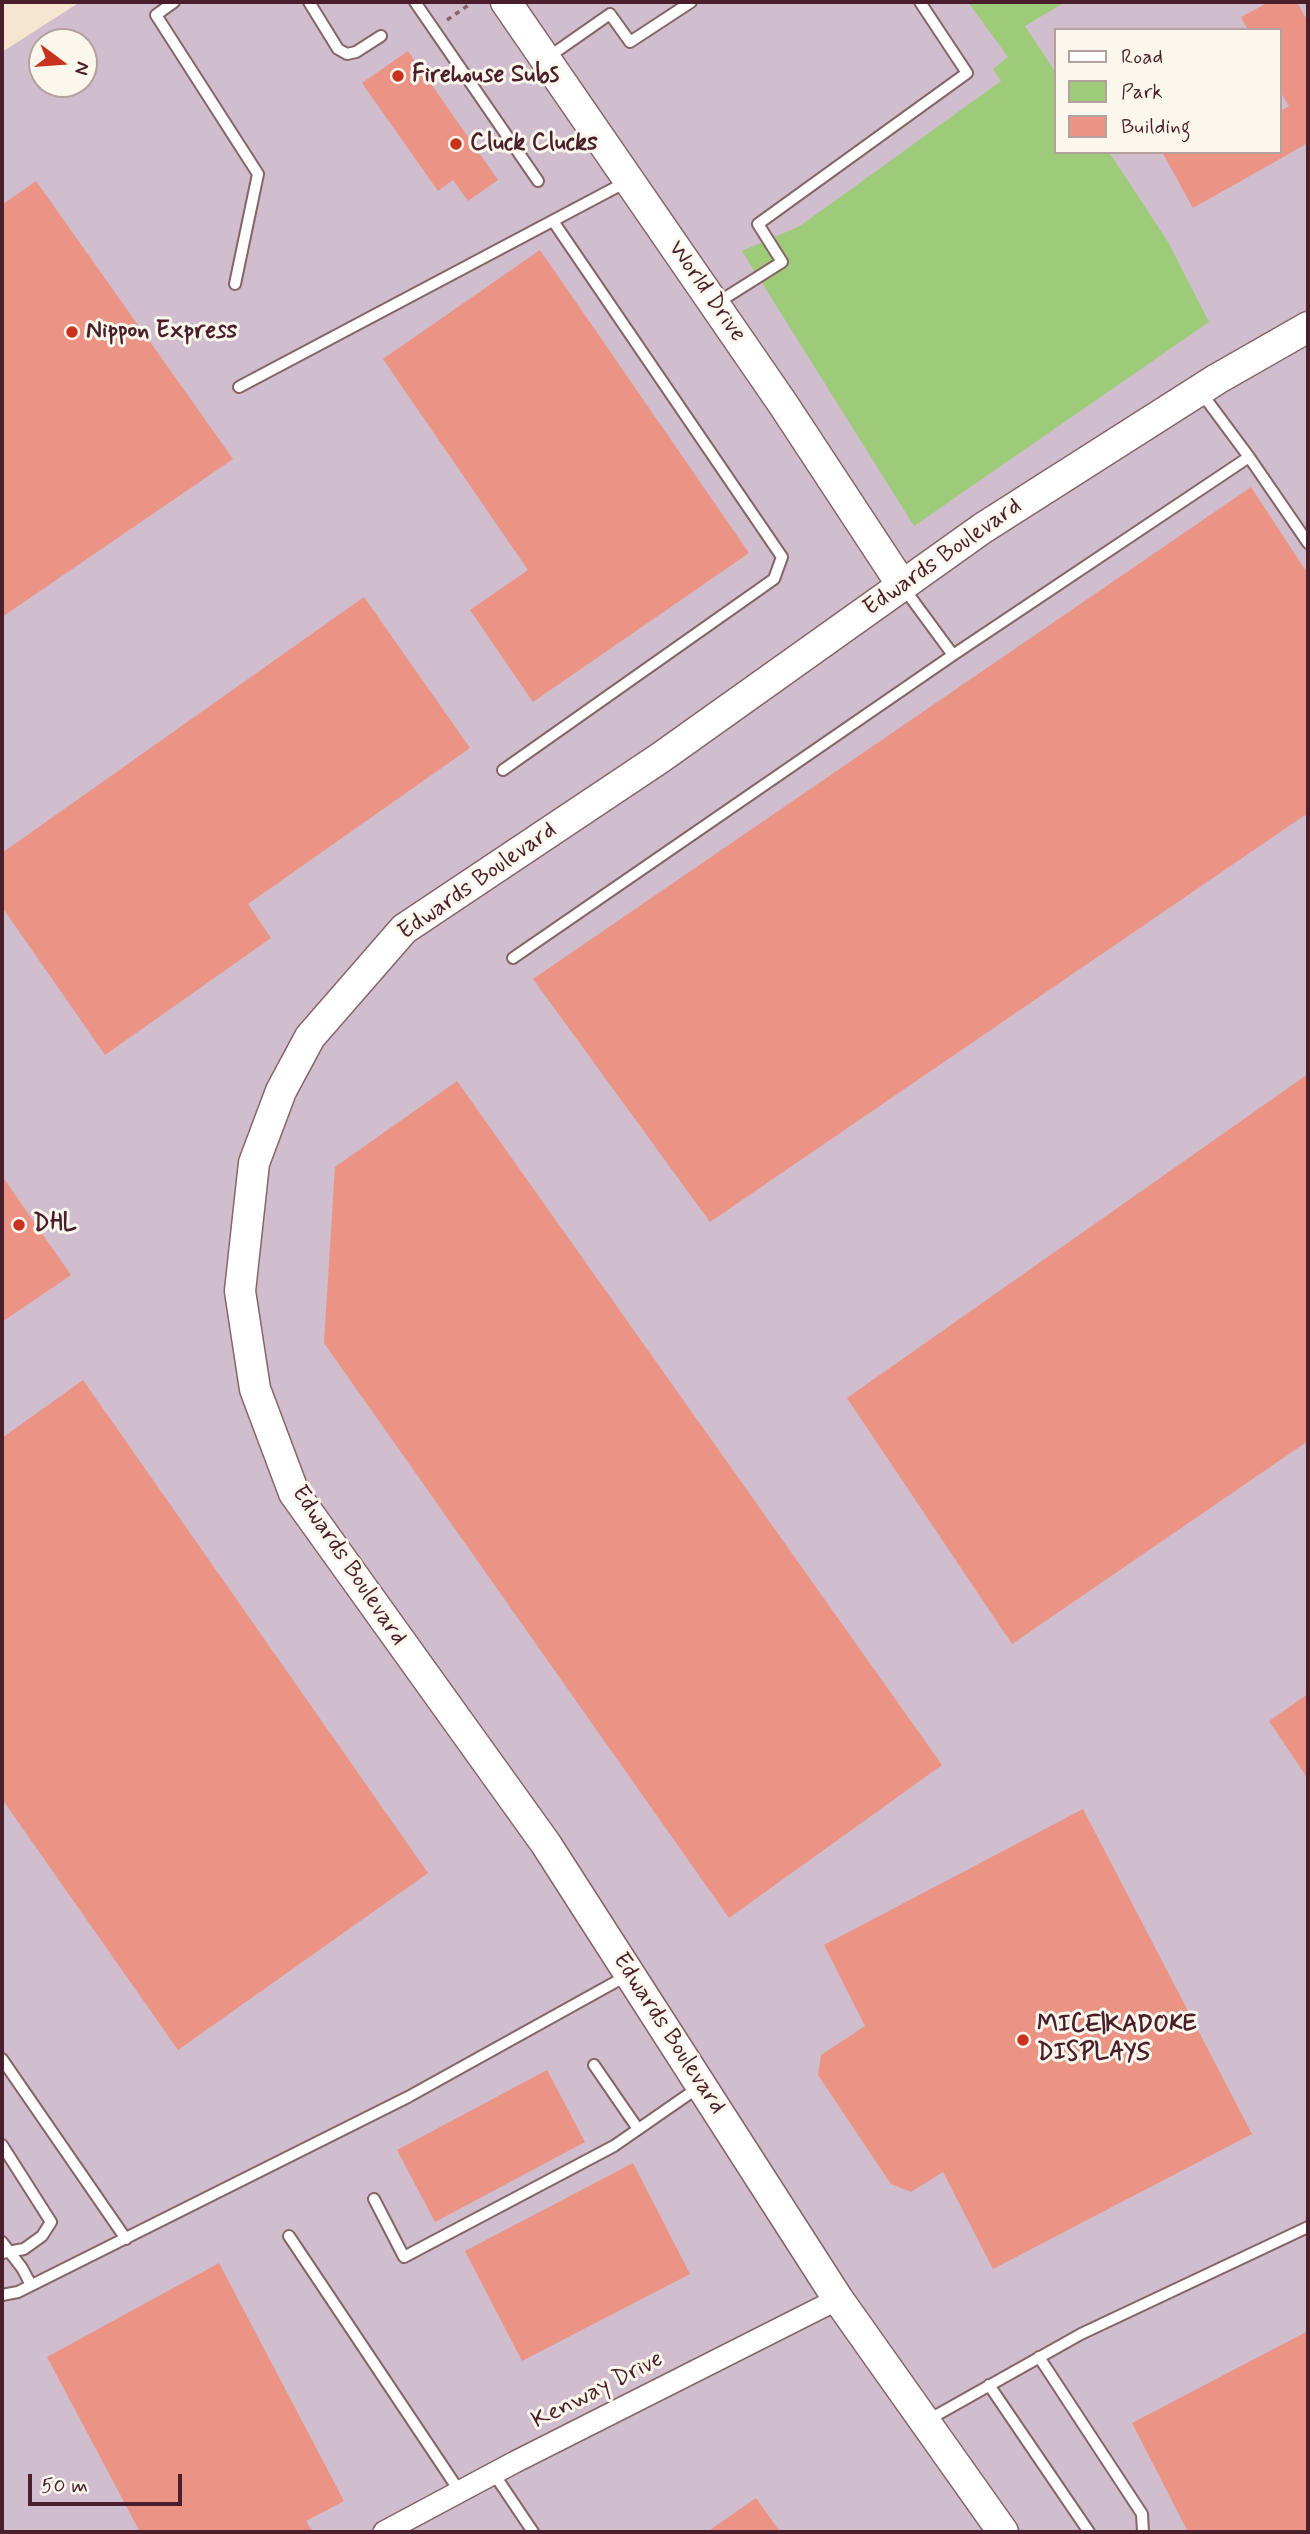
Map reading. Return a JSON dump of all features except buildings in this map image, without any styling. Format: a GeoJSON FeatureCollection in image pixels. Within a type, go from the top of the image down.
{"type":"FeatureCollection","features":[{"type":"Feature","properties":{"kind":"street","name":"World Drive"},"geometry":{"type":"LineString","coordinates":[[506,2],[783,404],[902,585]]}},
{"type":"Feature","properties":{"kind":"street","name":"Edwards Boulevard"},"geometry":{"type":"LineString","coordinates":[[1003,2532],[838,2299],[547,1844],[294,1493],[256,1389],[240,1291],[254,1163],[281,1091],[310,1037],[404,929],[660,758],[983,528],[1199,391],[1308,327]]}},
{"type":"Feature","properties":{"kind":"street","name":"Kenway Drive"},"geometry":{"type":"LineString","coordinates":[[384,2532],[838,2299]]}},
{"type":"Feature","properties":{"kind":"lane"},"geometry":{"type":"LineString","coordinates":[[174,2],[156,15],[258,174],[235,284]]}},
{"type":"Feature","properties":{"kind":"lane"},"geometry":{"type":"LineString","coordinates":[[309,2],[338,49],[347,54],[356,52],[381,36]]}},
{"type":"Feature","properties":{"kind":"lane"},"geometry":{"type":"LineString","coordinates":[[415,2],[538,181]]}},
{"type":"Feature","properties":{"kind":"lane"},"geometry":{"type":"LineString","coordinates":[[545,59],[610,14],[630,42],[691,2]]}},
{"type":"Feature","properties":{"kind":"lane"},"geometry":{"type":"LineString","coordinates":[[715,304],[782,262],[758,224],[967,73],[920,2]]}},
{"type":"Feature","properties":{"kind":"lane"},"geometry":{"type":"LineString","coordinates":[[239,387],[629,181]]}},
{"type":"Feature","properties":{"kind":"lane"},"geometry":{"type":"LineString","coordinates":[[503,771],[774,579],[782,557],[553,221]]}},
{"type":"Feature","properties":{"kind":"lane"},"geometry":{"type":"LineString","coordinates":[[1199,391],[1249,457],[1308,543]]}},
{"type":"Feature","properties":{"kind":"lane"},"geometry":{"type":"LineString","coordinates":[[513,958],[953,655],[1249,457]]}},
{"type":"Feature","properties":{"kind":"lane"},"geometry":{"type":"LineString","coordinates":[[902,585],[953,655]]}},
{"type":"Feature","properties":{"kind":"lane"},"geometry":{"type":"LineString","coordinates":[[2,2295],[31,2286],[408,2097],[630,1974]]}},
{"type":"Feature","properties":{"kind":"lane"},"geometry":{"type":"LineString","coordinates":[[2,2059],[6,2074],[125,2239]]}},
{"type":"Feature","properties":{"kind":"lane"},"geometry":{"type":"LineString","coordinates":[[594,2065],[638,2129]]}},
{"type":"Feature","properties":{"kind":"lane"},"geometry":{"type":"LineString","coordinates":[[374,2199],[404,2257],[614,2146],[701,2085]]}},
{"type":"Feature","properties":{"kind":"lane"},"geometry":{"type":"LineString","coordinates":[[2,2144],[51,2222],[42,2236],[24,2249],[5,2253]]}},
{"type":"Feature","properties":{"kind":"lane"},"geometry":{"type":"LineString","coordinates":[[925,2421],[1081,2334],[1308,2227]]}},
{"type":"Feature","properties":{"kind":"lane"},"geometry":{"type":"LineString","coordinates":[[289,2236],[460,2492]]}},
{"type":"Feature","properties":{"kind":"lane"},"geometry":{"type":"LineString","coordinates":[[2,2242],[5,2253],[22,2268],[31,2286]]}},
{"type":"Feature","properties":{"kind":"lane"},"geometry":{"type":"LineString","coordinates":[[1039,2357],[1142,2514],[1143,2532]]}},
{"type":"Feature","properties":{"kind":"lane"},"geometry":{"type":"LineString","coordinates":[[989,2385],[1089,2532]]}},
{"type":"Feature","properties":{"kind":"lane"},"geometry":{"type":"LineString","coordinates":[[494,2474],[533,2532]]}},
{"type":"Feature","properties":{"kind":"path"},"geometry":{"type":"LineString","coordinates":[[433,29],[473,2]]}},
{"type":"Feature","properties":{"kind":"shaded area"},"geometry":{"type":"Polygon","coordinates":[[[80,2],[1308,2],[1308,2532],[2,2532],[2,52],[28,35],[28,98],[98,98],[98,28],[39,28],[80,2]]]}},
{"type":"Feature","properties":{"kind":"green space"},"geometry":{"type":"Polygon","coordinates":[[[968,2],[1065,2],[1025,26],[1054,70],[1054,154],[1110,154],[1168,242],[1209,322],[914,526],[742,251],[800,226],[1001,81],[993,69],[1008,57],[968,2]]]}},
{"type":"Feature","properties":{"kind":"place","name":"Firehouse Subs"},"geometry":{"type":"Point","coordinates":[398,76]}},
{"type":"Feature","properties":{"kind":"place","name":"Cluck Clucks"},"geometry":{"type":"Point","coordinates":[456,144]}},
{"type":"Feature","properties":{"kind":"place","name":"Nippon Express"},"geometry":{"type":"Point","coordinates":[72,332]}},
{"type":"Feature","properties":{"kind":"place","name":"DHL"},"geometry":{"type":"Point","coordinates":[19,1225]}},
{"type":"Feature","properties":{"kind":"place","name":"MICE|KADOKE DISPLAYS"},"geometry":{"type":"Point","coordinates":[1023,2040]}}]}
